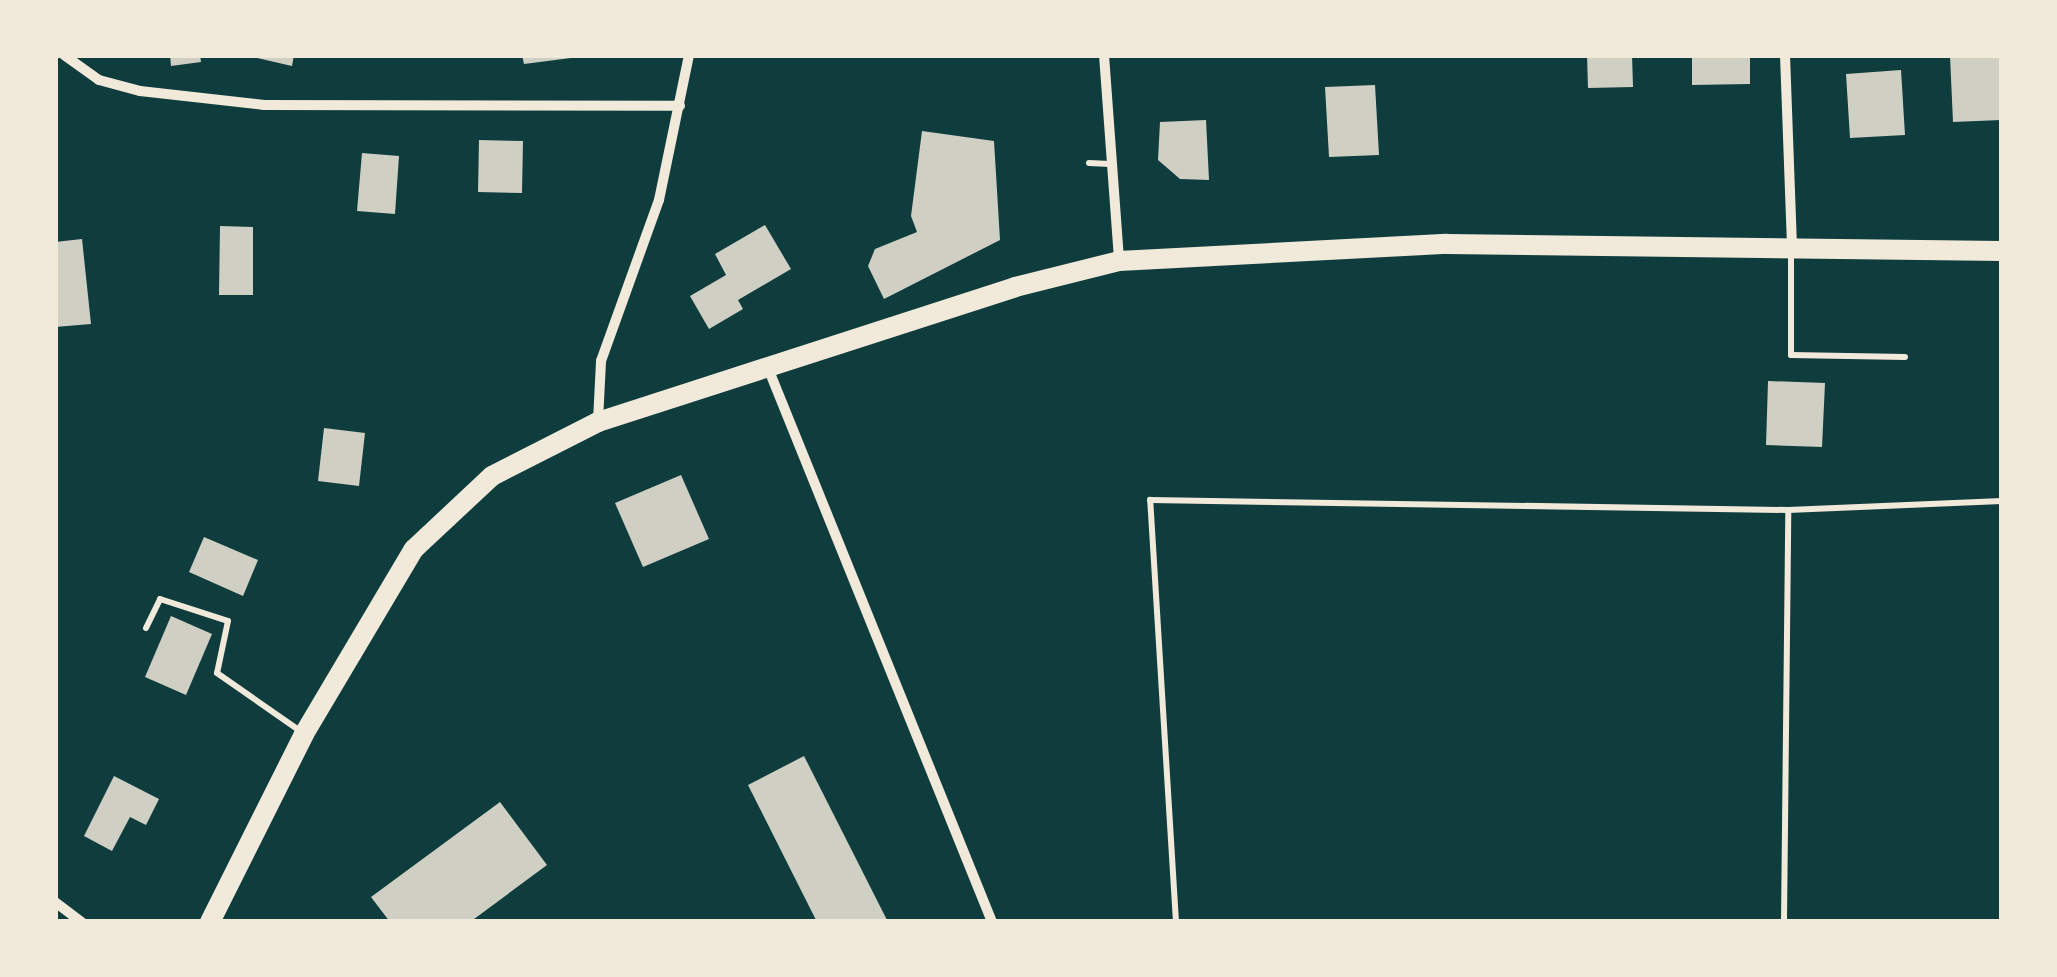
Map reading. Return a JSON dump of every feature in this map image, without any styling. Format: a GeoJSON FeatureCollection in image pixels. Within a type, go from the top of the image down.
{"type":"FeatureCollection","features":[{"type":"Feature","properties":{"kind":"main road"},"geometry":{"type":"LineString","coordinates":[[210,922],[304,734],[414,548],[492,476],[588,426],[1118,260],[1447,244],[1792,243],[2002,251]]}},
{"type":"Feature","properties":{"kind":"street"},"geometry":{"type":"LineString","coordinates":[[64,55],[100,80],[140,91],[264,105],[680,106]]}},
{"type":"Feature","properties":{"kind":"street"},"geometry":{"type":"LineString","coordinates":[[588,426],[601,361],[659,200],[689,55]]}},
{"type":"Feature","properties":{"kind":"street"},"geometry":{"type":"LineString","coordinates":[[1104,55],[1118,260]]}},
{"type":"Feature","properties":{"kind":"street"},"geometry":{"type":"LineString","coordinates":[[1785,55],[1792,243]]}},
{"type":"Feature","properties":{"kind":"street"},"geometry":{"type":"LineString","coordinates":[[768,368],[992,922]]}},
{"type":"Feature","properties":{"kind":"street"},"geometry":{"type":"LineString","coordinates":[[55,902],[82,922]]}},
{"type":"Feature","properties":{"kind":"lane"},"geometry":{"type":"LineString","coordinates":[[1089,164],[1110,164]]}},
{"type":"Feature","properties":{"kind":"lane"},"geometry":{"type":"LineString","coordinates":[[1792,243],[1790,355],[1905,358]]}},
{"type":"Feature","properties":{"kind":"lane"},"geometry":{"type":"LineString","coordinates":[[1176,922],[1150,500],[1788,510],[2002,501]]}},
{"type":"Feature","properties":{"kind":"lane"},"geometry":{"type":"LineString","coordinates":[[1784,922],[1788,510]]}},
{"type":"Feature","properties":{"kind":"lane"},"geometry":{"type":"LineString","coordinates":[[146,628],[160,599],[228,622],[217,673],[304,734]]}},
{"type":"Feature","properties":{"kind":"building"},"geometry":{"type":"Polygon","coordinates":[[[170,55],[200,55],[201,62],[171,66],[170,55]]]}},
{"type":"Feature","properties":{"kind":"building"},"geometry":{"type":"Polygon","coordinates":[[[244,55],[294,55],[292,66],[244,55]]]}},
{"type":"Feature","properties":{"kind":"building"},"geometry":{"type":"Polygon","coordinates":[[[522,55],[570,55],[571,58],[524,64],[522,55]]]}},
{"type":"Feature","properties":{"kind":"building"},"geometry":{"type":"Polygon","coordinates":[[[1587,55],[1632,55],[1633,87],[1588,88],[1587,55]]]}},
{"type":"Feature","properties":{"kind":"building"},"geometry":{"type":"Polygon","coordinates":[[[1692,55],[1750,55],[1750,84],[1692,85],[1692,55]]]}},
{"type":"Feature","properties":{"kind":"building"},"geometry":{"type":"Polygon","coordinates":[[[1999,55],[2001,120],[1953,122],[1950,56],[1999,55]]]}},
{"type":"Feature","properties":{"kind":"building"},"geometry":{"type":"Polygon","coordinates":[[[1901,70],[1905,135],[1850,138],[1846,74],[1901,70]]]}},
{"type":"Feature","properties":{"kind":"building"},"geometry":{"type":"Polygon","coordinates":[[[1375,85],[1379,155],[1329,157],[1325,87],[1375,85]]]}},
{"type":"Feature","properties":{"kind":"building"},"geometry":{"type":"Polygon","coordinates":[[[1206,120],[1209,180],[1180,179],[1158,160],[1160,122],[1206,120]]]}},
{"type":"Feature","properties":{"kind":"building"},"geometry":{"type":"Polygon","coordinates":[[[922,131],[994,141],[1000,240],[884,299],[868,266],[875,249],[917,232],[911,216],[922,131]]]}},
{"type":"Feature","properties":{"kind":"building"},"geometry":{"type":"Polygon","coordinates":[[[479,140],[523,141],[522,193],[478,192],[479,140]]]}},
{"type":"Feature","properties":{"kind":"building"},"geometry":{"type":"Polygon","coordinates":[[[362,153],[399,156],[395,214],[357,211],[362,153]]]}},
{"type":"Feature","properties":{"kind":"building"},"geometry":{"type":"Polygon","coordinates":[[[765,225],[791,269],[738,300],[743,309],[709,329],[690,296],[726,275],[715,254],[765,225]]]}},
{"type":"Feature","properties":{"kind":"building"},"geometry":{"type":"Polygon","coordinates":[[[220,226],[253,227],[253,295],[219,295],[220,226]]]}},
{"type":"Feature","properties":{"kind":"building"},"geometry":{"type":"Polygon","coordinates":[[[82,239],[91,324],[55,327],[55,242],[82,239]]]}},
{"type":"Feature","properties":{"kind":"building"},"geometry":{"type":"Polygon","coordinates":[[[1768,381],[1825,383],[1822,447],[1766,445],[1768,381]]]}},
{"type":"Feature","properties":{"kind":"building"},"geometry":{"type":"Polygon","coordinates":[[[324,428],[365,433],[359,486],[318,481],[324,428]]]}},
{"type":"Feature","properties":{"kind":"building"},"geometry":{"type":"Polygon","coordinates":[[[681,475],[709,539],[643,567],[615,503],[681,475]]]}},
{"type":"Feature","properties":{"kind":"building"},"geometry":{"type":"Polygon","coordinates":[[[204,537],[258,560],[243,596],[189,572],[204,537]]]}},
{"type":"Feature","properties":{"kind":"building"},"geometry":{"type":"Polygon","coordinates":[[[171,616],[212,634],[186,695],[145,677],[171,616]]]}},
{"type":"Feature","properties":{"kind":"building"},"geometry":{"type":"Polygon","coordinates":[[[804,756],[887,920],[883,922],[817,922],[748,785],[804,756]]]}},
{"type":"Feature","properties":{"kind":"building"},"geometry":{"type":"Polygon","coordinates":[[[114,776],[159,799],[146,825],[130,817],[112,851],[84,836],[114,776]]]}},
{"type":"Feature","properties":{"kind":"building"},"geometry":{"type":"Polygon","coordinates":[[[500,802],[547,865],[470,922],[390,922],[371,897],[500,802]]]}}]}
